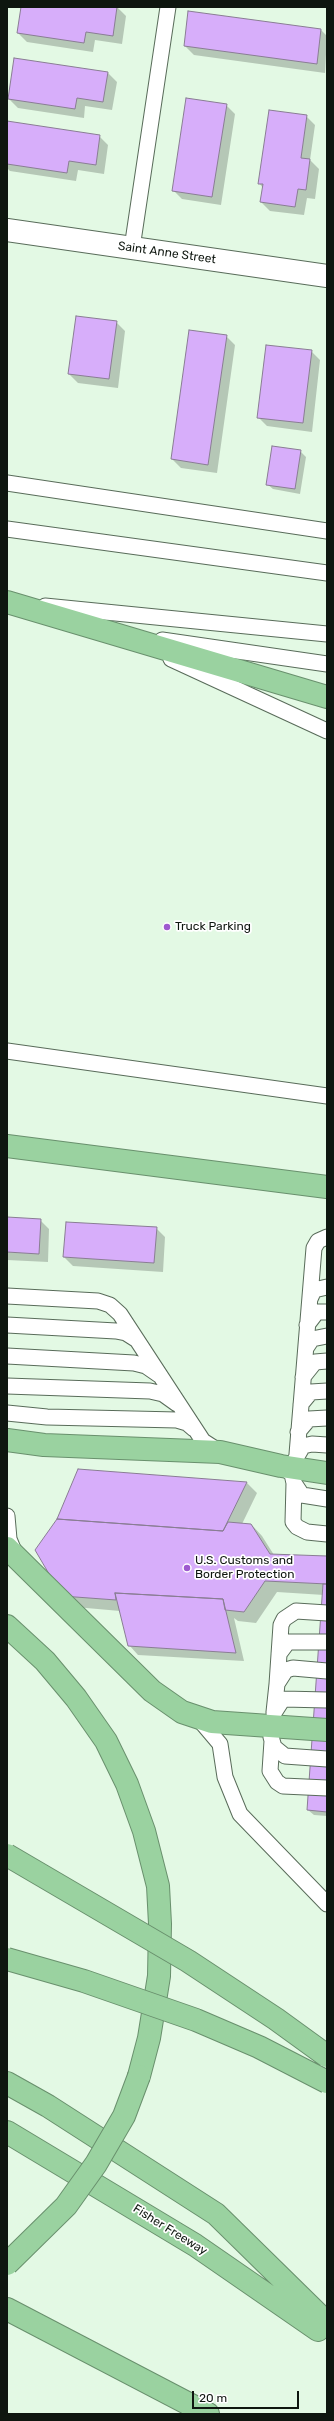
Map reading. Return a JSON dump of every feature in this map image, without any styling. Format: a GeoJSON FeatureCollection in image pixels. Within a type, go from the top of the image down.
{"type":"FeatureCollection","features":[{"type":"Feature","properties":{"kind":"highway"},"geometry":{"type":"LineString","coordinates":[[12,602],[327,697]]}},
{"type":"Feature","properties":{"kind":"highway"},"geometry":{"type":"LineString","coordinates":[[7,1146],[327,1187]]}},
{"type":"Feature","properties":{"kind":"highway"},"geometry":{"type":"LineString","coordinates":[[7,1440],[44,1445],[220,1452],[289,1460],[327,1473]]}},
{"type":"Feature","properties":{"kind":"highway"},"geometry":{"type":"LineString","coordinates":[[13,1554],[152,1691],[182,1712],[212,1722],[327,1730]]}},
{"type":"Feature","properties":{"kind":"highway"},"geometry":{"type":"LineString","coordinates":[[7,1626],[45,1661],[76,1698],[106,1741],[127,1784],[144,1831],[158,1886],[160,1924],[159,1976],[149,2038],[124,2116],[96,2164],[66,2206],[7,2264]]}},
{"type":"Feature","properties":{"kind":"highway"},"geometry":{"type":"LineString","coordinates":[[7,1855],[188,1961],[276,2019],[327,2056]]}},
{"type":"Feature","properties":{"kind":"highway"},"geometry":{"type":"LineString","coordinates":[[7,1959],[84,1981],[196,2020],[259,2047],[327,2082]]}},
{"type":"Feature","properties":{"kind":"highway"},"geometry":{"type":"LineString","coordinates":[[7,2083],[48,2106],[216,2214],[327,2323]]}},
{"type":"Feature","properties":{"kind":"highway","name":"Fisher Freeway"},"geometry":{"type":"LineString","coordinates":[[7,2132],[195,2245],[327,2337]]}},
{"type":"Feature","properties":{"kind":"highway"},"geometry":{"type":"LineString","coordinates":[[7,2309],[208,2414]]}},
{"type":"Feature","properties":{"kind":"street","name":"Saint Anne Street"},"geometry":{"type":"LineString","coordinates":[[7,230],[327,276]]}},
{"type":"Feature","properties":{"kind":"lane"},"geometry":{"type":"LineString","coordinates":[[132,248],[168,7]]}},
{"type":"Feature","properties":{"kind":"lane"},"geometry":{"type":"LineString","coordinates":[[7,483],[327,531]]}},
{"type":"Feature","properties":{"kind":"lane"},"geometry":{"type":"LineString","coordinates":[[7,529],[327,573]]}},
{"type":"Feature","properties":{"kind":"lane"},"geometry":{"type":"LineString","coordinates":[[12,602],[327,634]]}},
{"type":"Feature","properties":{"kind":"lane"},"geometry":{"type":"LineString","coordinates":[[112,632],[327,664]]}},
{"type":"Feature","properties":{"kind":"lane"},"geometry":{"type":"LineString","coordinates":[[112,632],[327,731]]}},
{"type":"Feature","properties":{"kind":"lane"},"geometry":{"type":"LineString","coordinates":[[302,690],[327,694]]}},
{"type":"Feature","properties":{"kind":"lane"},"geometry":{"type":"LineString","coordinates":[[269,704],[327,723]]}},
{"type":"Feature","properties":{"kind":"lane"},"geometry":{"type":"LineString","coordinates":[[7,1051],[327,1096]]}},
{"type":"Feature","properties":{"kind":"lane"},"geometry":{"type":"LineString","coordinates":[[327,1237],[322,1238],[316,1244],[307,1325],[298,1432],[289,1460],[294,1483],[293,1522],[297,1527],[307,1532],[327,1534]]}},
{"type":"Feature","properties":{"kind":"lane"},"geometry":{"type":"LineString","coordinates":[[312,1274],[316,1265],[327,1262]]}},
{"type":"Feature","properties":{"kind":"lane"},"geometry":{"type":"LineString","coordinates":[[310,1299],[314,1290],[327,1287]]}},
{"type":"Feature","properties":{"kind":"lane"},"geometry":{"type":"LineString","coordinates":[[7,1296],[98,1301],[110,1305],[120,1314],[138,1340],[203,1441],[220,1452]]}},
{"type":"Feature","properties":{"kind":"lane"},"geometry":{"type":"LineString","coordinates":[[307,1325],[317,1312],[327,1312]]}},
{"type":"Feature","properties":{"kind":"lane"},"geometry":{"type":"LineString","coordinates":[[7,1325],[126,1332],[138,1340]]}},
{"type":"Feature","properties":{"kind":"lane"},"geometry":{"type":"LineString","coordinates":[[306,1348],[312,1339],[327,1336]]}},
{"type":"Feature","properties":{"kind":"lane"},"geometry":{"type":"LineString","coordinates":[[7,1356],[134,1363],[146,1366],[163,1378]]}},
{"type":"Feature","properties":{"kind":"lane"},"geometry":{"type":"LineString","coordinates":[[303,1377],[315,1362],[327,1361]]}},
{"type":"Feature","properties":{"kind":"lane"},"geometry":{"type":"LineString","coordinates":[[7,1386],[150,1391],[163,1394],[178,1404]]}},
{"type":"Feature","properties":{"kind":"lane"},"geometry":{"type":"LineString","coordinates":[[301,1404],[311,1392],[327,1391]]}},
{"type":"Feature","properties":{"kind":"lane"},"geometry":{"type":"LineString","coordinates":[[7,1413],[47,1417],[177,1420],[187,1423],[196,1431]]}},
{"type":"Feature","properties":{"kind":"lane"},"geometry":{"type":"LineString","coordinates":[[298,1432],[309,1419],[327,1418]]}},
{"type":"Feature","properties":{"kind":"lane"},"geometry":{"type":"LineString","coordinates":[[289,1460],[303,1446],[308,1444],[327,1445]]}},
{"type":"Feature","properties":{"kind":"lane"},"geometry":{"type":"LineString","coordinates":[[294,1483],[302,1496],[327,1499]]}},
{"type":"Feature","properties":{"kind":"lane"},"geometry":{"type":"LineString","coordinates":[[7,1522],[13,1554]]}},
{"type":"Feature","properties":{"kind":"lane"},"geometry":{"type":"LineString","coordinates":[[274,1712],[279,1654],[284,1619],[296,1612],[327,1613]]}},
{"type":"Feature","properties":{"kind":"lane"},"geometry":{"type":"LineString","coordinates":[[279,1654],[288,1642],[327,1642]]}},
{"type":"Feature","properties":{"kind":"lane"},"geometry":{"type":"LineString","coordinates":[[277,1684],[286,1670],[293,1668],[327,1671]]}},
{"type":"Feature","properties":{"kind":"lane"},"geometry":{"type":"LineString","coordinates":[[257,1725],[271,1718],[283,1699],[327,1700]]}},
{"type":"Feature","properties":{"kind":"lane"},"geometry":{"type":"LineString","coordinates":[[198,1718],[220,1744],[226,1777],[240,1814],[327,1904]]}},
{"type":"Feature","properties":{"kind":"lane"},"geometry":{"type":"LineString","coordinates":[[257,1725],[265,1728],[280,1753],[285,1756],[327,1759]]}},
{"type":"Feature","properties":{"kind":"lane"},"geometry":{"type":"LineString","coordinates":[[272,1741],[270,1771],[277,1782],[283,1786],[327,1788]]}},
{"type":"Feature","properties":{"kind":"building"},"geometry":{"type":"Polygon","coordinates":[[[21,7],[117,7],[113,36],[86,32],[84,43],[17,33],[21,7]]]}},
{"type":"Feature","properties":{"kind":"building"},"geometry":{"type":"Polygon","coordinates":[[[188,11],[321,29],[317,64],[184,46],[188,11]]]}},
{"type":"Feature","properties":{"kind":"building"},"geometry":{"type":"Polygon","coordinates":[[[14,58],[108,72],[103,102],[77,98],[75,109],[8,99],[14,58]]]}},
{"type":"Feature","properties":{"kind":"building"},"geometry":{"type":"Polygon","coordinates":[[[186,98],[227,104],[212,197],[172,191],[186,98]]]}},
{"type":"Feature","properties":{"kind":"building"},"geometry":{"type":"Polygon","coordinates":[[[269,110],[307,115],[301,158],[310,159],[306,190],[298,189],[295,207],[260,202],[263,184],[258,184],[269,110]]]}},
{"type":"Feature","properties":{"kind":"building"},"geometry":{"type":"Polygon","coordinates":[[[7,121],[100,135],[96,165],[69,161],[67,173],[7,164],[7,121]]]}},
{"type":"Feature","properties":{"kind":"building"},"geometry":{"type":"Polygon","coordinates":[[[76,316],[117,321],[109,379],[68,374],[76,316]]]}},
{"type":"Feature","properties":{"kind":"building"},"geometry":{"type":"Polygon","coordinates":[[[189,330],[227,335],[208,465],[171,459],[189,330]]]}},
{"type":"Feature","properties":{"kind":"building"},"geometry":{"type":"Polygon","coordinates":[[[266,345],[312,350],[303,423],[257,418],[266,345]]]}},
{"type":"Feature","properties":{"kind":"building"},"geometry":{"type":"Polygon","coordinates":[[[272,446],[301,450],[295,489],[266,485],[272,446]]]}},
{"type":"Feature","properties":{"kind":"building"},"geometry":{"type":"Polygon","coordinates":[[[7,1217],[41,1219],[39,1254],[7,1252],[7,1217]]]}},
{"type":"Feature","properties":{"kind":"building"},"geometry":{"type":"Polygon","coordinates":[[[66,1222],[157,1227],[154,1263],[63,1257],[66,1222]]]}},
{"type":"Feature","properties":{"kind":"building"},"geometry":{"type":"Polygon","coordinates":[[[78,1469],[247,1482],[223,1531],[57,1519],[78,1469]]]}},
{"type":"Feature","properties":{"kind":"building","name":"U.S. Customs and Border Protection"},"geometry":{"type":"Polygon","coordinates":[[[57,1519],[223,1531],[228,1522],[251,1524],[270,1554],[327,1556],[327,1584],[265,1581],[244,1612],[225,1610],[223,1599],[115,1593],[116,1600],[62,1596],[35,1550],[57,1519]]]}},
{"type":"Feature","properties":{"kind":"building"},"geometry":{"type":"Polygon","coordinates":[[[323,1584],[327,1584],[327,1812],[307,1810],[323,1584]]]}},
{"type":"Feature","properties":{"kind":"building"},"geometry":{"type":"Polygon","coordinates":[[[115,1593],[223,1599],[236,1653],[128,1646],[115,1593]]]}},
{"type":"Feature","properties":{"kind":"place","name":"Truck Parking"},"geometry":{"type":"Point","coordinates":[167,927]}},
{"type":"Feature","properties":{"kind":"place","name":"U.S. Customs and Border Protection"},"geometry":{"type":"Point","coordinates":[187,1568]}}]}
